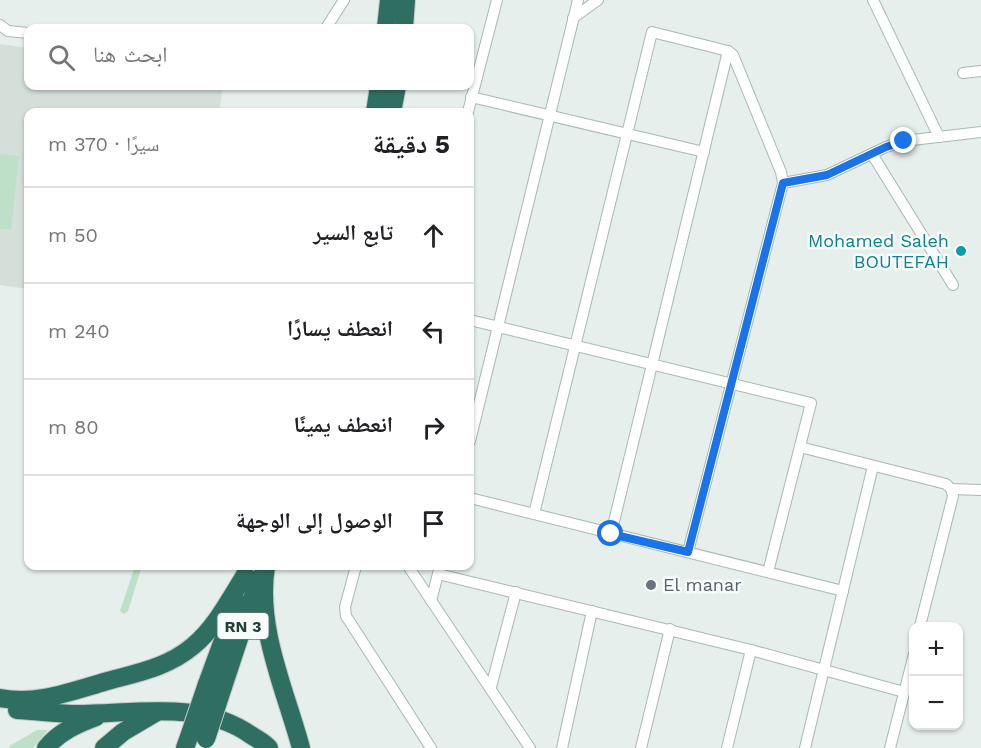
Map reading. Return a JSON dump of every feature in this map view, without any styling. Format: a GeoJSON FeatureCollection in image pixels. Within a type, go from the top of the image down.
{"type":"FeatureCollection","features":[{"type":"Feature","properties":{"kind":"highway"},"geometry":{"type":"LineString","coordinates":[[386,24],[389,0]]}},
{"type":"Feature","properties":{"kind":"highway"},"geometry":{"type":"LineString","coordinates":[[404,24],[406,0]]}},
{"type":"Feature","properties":{"kind":"highway"},"geometry":{"type":"LineString","coordinates":[[376,108],[378,90]]}},
{"type":"Feature","properties":{"kind":"highway"},"geometry":{"type":"LineString","coordinates":[[393,108],[396,90]]}},
{"type":"Feature","properties":{"kind":"highway"},"geometry":{"type":"LineString","coordinates":[[0,698],[25,701],[45,698],[162,666],[177,658],[202,637],[215,621],[247,570]]}},
{"type":"Feature","properties":{"kind":"highway","name":"RN 3"},"geometry":{"type":"LineString","coordinates":[[196,742],[215,686],[247,570]]}},
{"type":"Feature","properties":{"kind":"highway","name":"RN 3"},"geometry":{"type":"LineString","coordinates":[[215,686],[263,570]]}},
{"type":"Feature","properties":{"kind":"highway"},"geometry":{"type":"LineString","coordinates":[[265,570],[264,604],[267,628],[301,748]]}},
{"type":"Feature","properties":{"kind":"highway"},"geometry":{"type":"LineString","coordinates":[[0,709],[71,714],[176,711],[232,724],[269,748]]}},
{"type":"Feature","properties":{"kind":"highway"},"geometry":{"type":"LineString","coordinates":[[104,748],[123,732],[159,711]]}},
{"type":"Feature","properties":{"kind":"highway"},"geometry":{"type":"LineString","coordinates":[[46,748],[55,737],[66,730],[110,713]]}},
{"type":"Feature","properties":{"kind":"street"},"geometry":{"type":"LineString","coordinates":[[329,24],[344,0]]}},
{"type":"Feature","properties":{"kind":"street"},"geometry":{"type":"LineString","coordinates":[[474,86],[497,0]]}},
{"type":"Feature","properties":{"kind":"street"},"geometry":{"type":"LineString","coordinates":[[474,425],[578,0]]}},
{"type":"Feature","properties":{"kind":"street"},"geometry":{"type":"LineString","coordinates":[[573,18],[598,0]]}},
{"type":"Feature","properties":{"kind":"street"},"geometry":{"type":"LineString","coordinates":[[873,0],[939,137]]}},
{"type":"Feature","properties":{"kind":"street"},"geometry":{"type":"LineString","coordinates":[[0,25],[8,31],[24,33]]}},
{"type":"Feature","properties":{"kind":"street"},"geometry":{"type":"LineString","coordinates":[[534,514],[652,32],[728,51],[733,55],[782,172],[783,183],[688,552]]}},
{"type":"Feature","properties":{"kind":"street"},"geometry":{"type":"LineString","coordinates":[[611,534],[728,51]]}},
{"type":"Feature","properties":{"kind":"street"},"geometry":{"type":"LineString","coordinates":[[963,72],[981,71]]}},
{"type":"Feature","properties":{"kind":"street"},"geometry":{"type":"LineString","coordinates":[[469,108],[473,90]]}},
{"type":"Feature","properties":{"kind":"street"},"geometry":{"type":"LineString","coordinates":[[471,97],[704,152]]}},
{"type":"Feature","properties":{"kind":"street"},"geometry":{"type":"LineString","coordinates":[[783,183],[827,175],[904,141],[981,132]]}},
{"type":"Feature","properties":{"kind":"street"},"geometry":{"type":"LineString","coordinates":[[872,154],[953,285]]}},
{"type":"Feature","properties":{"kind":"street"},"geometry":{"type":"LineString","coordinates":[[474,321],[810,403],[768,572]]}},
{"type":"Feature","properties":{"kind":"street"},"geometry":{"type":"LineString","coordinates":[[800,447],[946,484],[951,489],[953,495],[921,622]]}},
{"type":"Feature","properties":{"kind":"street"},"geometry":{"type":"LineString","coordinates":[[805,748],[873,466]]}},
{"type":"Feature","properties":{"kind":"street"},"geometry":{"type":"LineString","coordinates":[[951,489],[981,490]]}},
{"type":"Feature","properties":{"kind":"street"},"geometry":{"type":"LineString","coordinates":[[474,499],[843,591]]}},
{"type":"Feature","properties":{"kind":"street"},"geometry":{"type":"LineString","coordinates":[[355,570],[345,607],[346,615],[431,748]]}},
{"type":"Feature","properties":{"kind":"street"},"geometry":{"type":"LineString","coordinates":[[411,570],[530,748]]}},
{"type":"Feature","properties":{"kind":"street"},"geometry":{"type":"LineString","coordinates":[[431,600],[439,570],[904,692]]}},
{"type":"Feature","properties":{"kind":"street"},"geometry":{"type":"LineString","coordinates":[[491,687],[516,592]]}},
{"type":"Feature","properties":{"kind":"street"},"geometry":{"type":"LineString","coordinates":[[562,748],[592,610]]}},
{"type":"Feature","properties":{"kind":"street"},"geometry":{"type":"LineString","coordinates":[[641,748],[670,629]]}},
{"type":"Feature","properties":{"kind":"street"},"geometry":{"type":"LineString","coordinates":[[727,748],[751,650]]}},
{"type":"Feature","properties":{"kind":"street"},"geometry":{"type":"LineString","coordinates":[[891,748],[909,673]]}},
{"type":"Feature","properties":{"kind":"shaded area"},"geometry":{"type":"Polygon","coordinates":[[[0,44],[24,47],[24,90],[222,90],[220,108],[24,108],[24,288],[0,285],[0,44]]]}},
{"type":"Feature","properties":{"kind":"green space"},"geometry":{"type":"Polygon","coordinates":[[[0,154],[19,156],[11,230],[0,229],[0,154]]]}},
{"type":"Feature","properties":{"kind":"green space"},"geometry":{"type":"Polygon","coordinates":[[[134,570],[141,570],[128,611],[124,614],[120,611],[134,570]]]}},
{"type":"Feature","properties":{"kind":"green space"},"geometry":{"type":"Polygon","coordinates":[[[37,730],[48,730],[33,748],[9,748],[11,745],[37,730]]]}},
{"type":"Feature","properties":{"kind":"place","name":"Mohamed Saleh BOUTEFAH"},"geometry":{"type":"Point","coordinates":[961,251]}},
{"type":"Feature","properties":{"kind":"place","name":"El manar"},"geometry":{"type":"Point","coordinates":[651,585]}},
{"type":"Feature","properties":{"kind":"route"},"geometry":{"type":"LineString","coordinates":[[611,534],[688,552],[783,183],[827,175],[904,141]]}}]}
